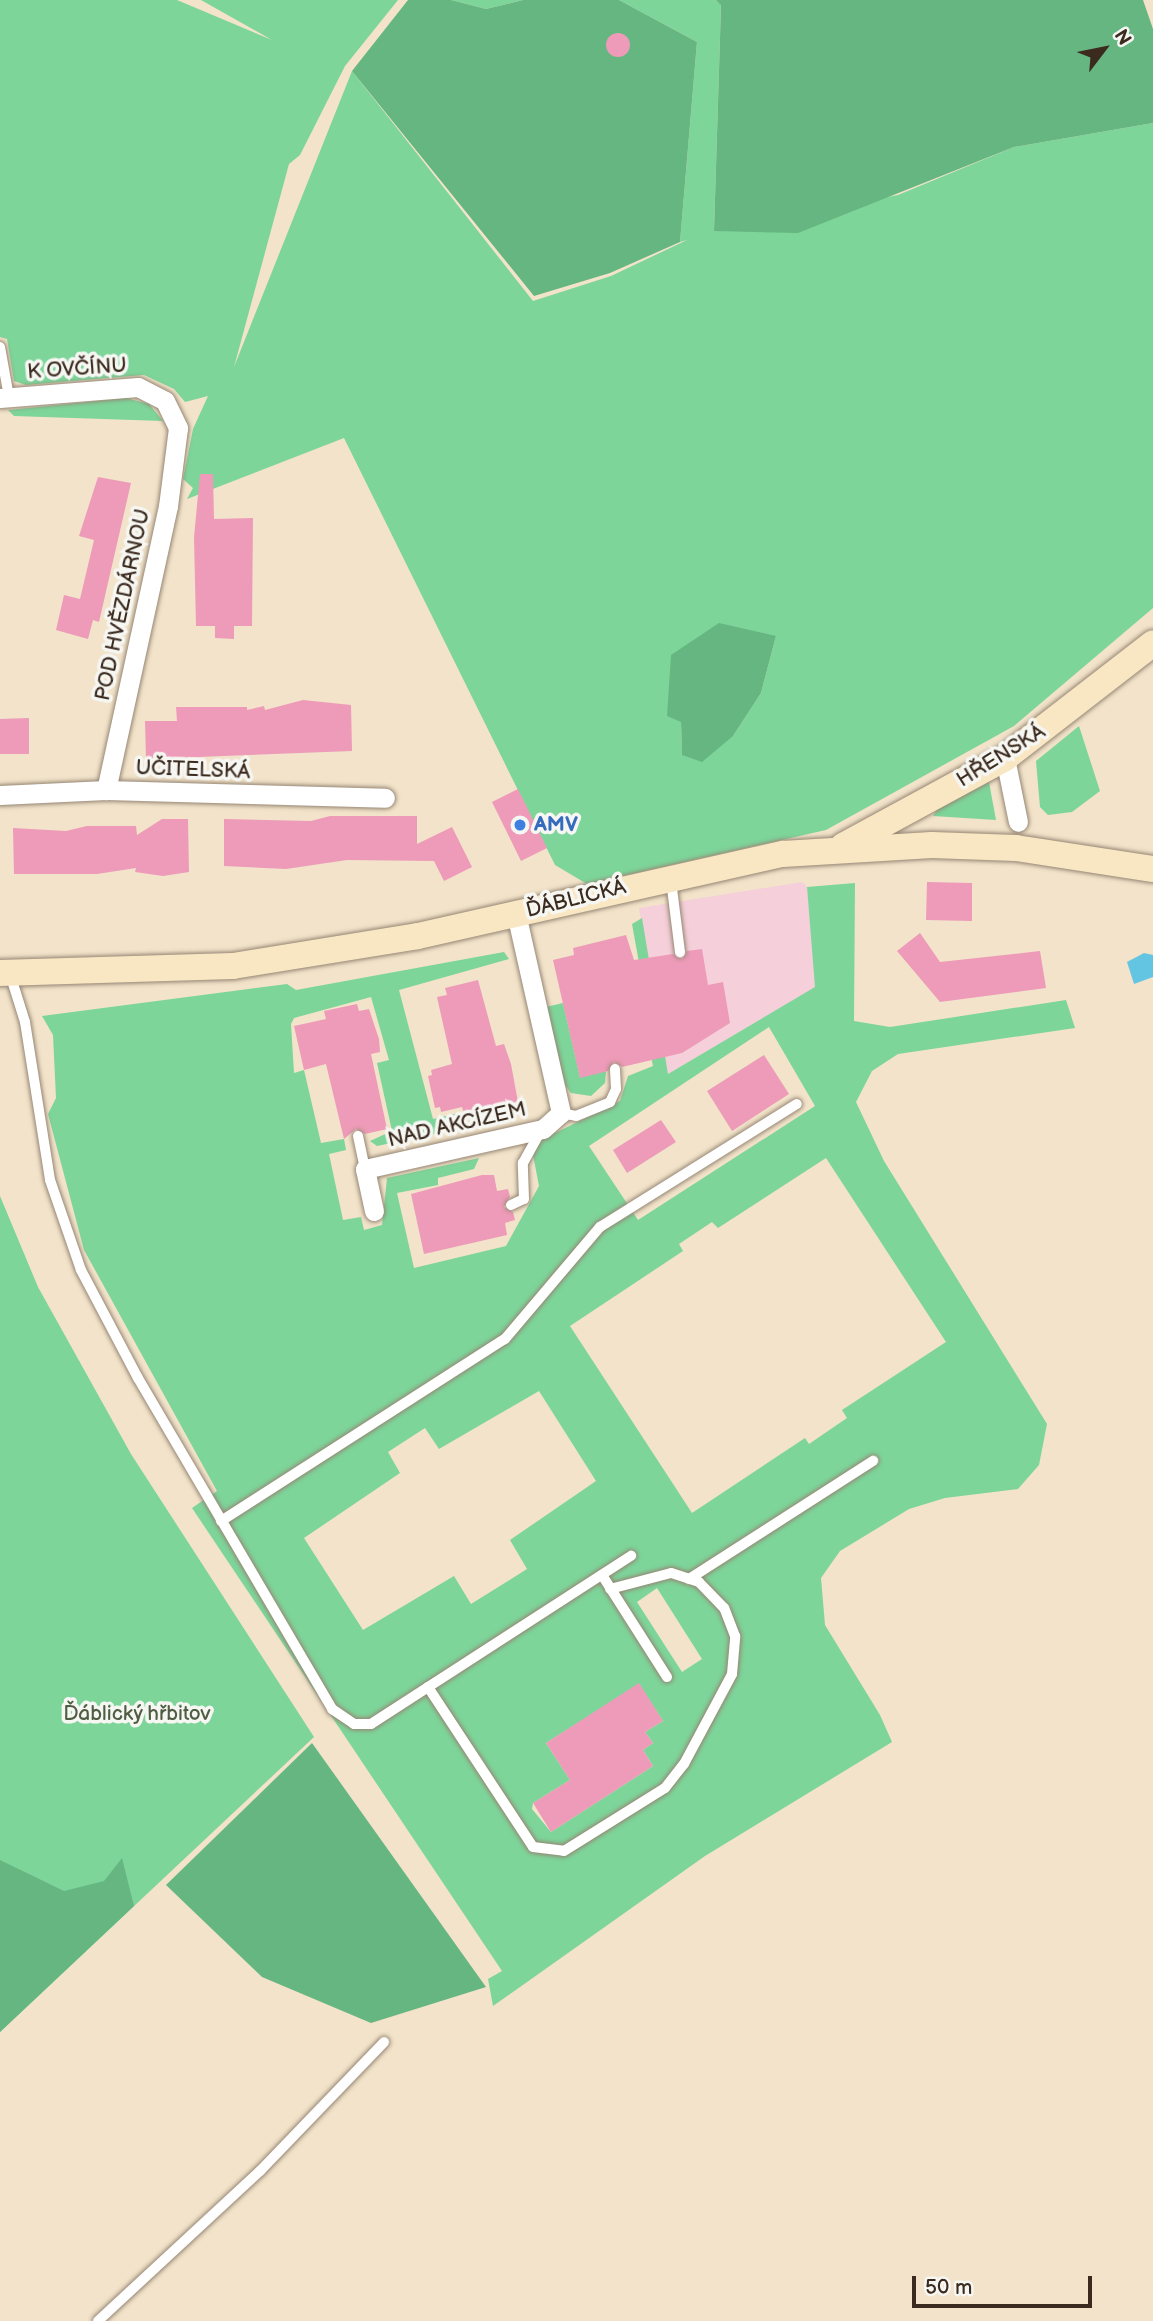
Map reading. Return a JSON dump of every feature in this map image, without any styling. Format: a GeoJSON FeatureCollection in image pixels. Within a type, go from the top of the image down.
{"type":"FeatureCollection","features":[{"type":"Feature","properties":{"kind":"main road","name":"HŘENSKÁ"},"geometry":{"type":"LineString","coordinates":[[835,850],[1005,758],[1153,643]]}},
{"type":"Feature","properties":{"kind":"main road","name":"ĎÁBLICKÁ"},"geometry":{"type":"LineString","coordinates":[[5,973],[233,966],[418,936],[670,876],[783,854],[932,845],[1016,848],[1153,869]]}},
{"type":"Feature","properties":{"kind":"street","name":"K OVČÍNU"},"geometry":{"type":"LineString","coordinates":[[4,398],[138,387],[165,401],[178,428]]}},
{"type":"Feature","properties":{"kind":"street","name":"POD HVĚZDÁRNOU"},"geometry":{"type":"LineString","coordinates":[[107,790],[168,506],[178,428]]}},
{"type":"Feature","properties":{"kind":"street"},"geometry":{"type":"LineString","coordinates":[[1005,758],[1018,822]]}},
{"type":"Feature","properties":{"kind":"street","name":"UČITELSKÁ"},"geometry":{"type":"LineString","coordinates":[[0,795],[107,790],[385,798]]}},
{"type":"Feature","properties":{"kind":"street"},"geometry":{"type":"LineString","coordinates":[[516,914],[561,1113]]}},
{"type":"Feature","properties":{"kind":"street","name":"NAD AKCÍZEM"},"geometry":{"type":"LineString","coordinates":[[374,1211],[365,1169],[543,1129],[561,1113]]}},
{"type":"Feature","properties":{"kind":"lane"},"geometry":{"type":"LineString","coordinates":[[0,347],[4,398]]}},
{"type":"Feature","properties":{"kind":"lane"},"geometry":{"type":"LineString","coordinates":[[670,876],[680,952]]}},
{"type":"Feature","properties":{"kind":"lane"},"geometry":{"type":"LineString","coordinates":[[5,973],[25,1022],[50,1180],[81,1270],[221,1521],[332,1710],[354,1724],[371,1724],[631,1556]]}},
{"type":"Feature","properties":{"kind":"lane"},"geometry":{"type":"LineString","coordinates":[[561,1113],[576,1116],[610,1102],[616,1088],[615,1069]]}},
{"type":"Feature","properties":{"kind":"lane"},"geometry":{"type":"LineString","coordinates":[[221,1521],[505,1339],[600,1227],[797,1104]]}},
{"type":"Feature","properties":{"kind":"lane"},"geometry":{"type":"LineString","coordinates":[[511,1205],[524,1199],[523,1163],[543,1129]]}},
{"type":"Feature","properties":{"kind":"lane"},"geometry":{"type":"LineString","coordinates":[[358,1136],[365,1169]]}},
{"type":"Feature","properties":{"kind":"lane"},"geometry":{"type":"LineString","coordinates":[[689,1579],[873,1461]]}},
{"type":"Feature","properties":{"kind":"lane"},"geometry":{"type":"LineString","coordinates":[[428,1687],[533,1847],[564,1851],[665,1787],[684,1764],[732,1674],[735,1636],[724,1608],[699,1582],[671,1573],[610,1589]]}},
{"type":"Feature","properties":{"kind":"lane"},"geometry":{"type":"LineString","coordinates":[[602,1575],[667,1677]]}},
{"type":"Feature","properties":{"kind":"lane"},"geometry":{"type":"LineString","coordinates":[[98,2321],[260,2171],[384,2042]]}},
{"type":"Feature","properties":{"kind":"shaded area"},"geometry":{"type":"Polygon","coordinates":[[[802,882],[807,887],[816,987],[668,1074],[639,908],[802,882]]]}},
{"type":"Feature","properties":{"kind":"green space"},"geometry":{"type":"Polygon","coordinates":[[[0,0],[177,0],[272,40],[201,0],[398,0],[345,66],[300,155],[289,164],[234,367],[352,71],[533,301],[611,276],[687,240],[680,242],[697,42],[619,0],[716,0],[721,4],[714,231],[898,195],[1014,147],[1153,123],[1153,608],[1014,726],[826,830],[587,884],[555,865],[344,438],[187,499],[193,488],[183,479],[193,429],[208,396],[185,402],[174,389],[144,375],[26,385],[14,381],[7,339],[0,337],[0,0]],[[776,636],[681,722],[682,755],[733,736],[761,693],[776,636]]]}},
{"type":"Feature","properties":{"kind":"green space"},"geometry":{"type":"Polygon","coordinates":[[[408,0],[451,0],[486,9],[523,0],[619,0],[697,42],[680,242],[610,273],[534,296],[352,71],[408,0]]]}},
{"type":"Feature","properties":{"kind":"green space"},"geometry":{"type":"Polygon","coordinates":[[[451,0],[523,0],[486,9],[451,0]]]}},
{"type":"Feature","properties":{"kind":"green space"},"geometry":{"type":"Polygon","coordinates":[[[716,0],[1143,0],[1153,29],[1153,123],[1014,147],[798,233],[714,231],[721,5],[716,0]]]}},
{"type":"Feature","properties":{"kind":"green space"},"geometry":{"type":"Polygon","coordinates":[[[126,398],[149,404],[163,421],[14,416],[8,410],[126,398]]]}},
{"type":"Feature","properties":{"kind":"green space"},"geometry":{"type":"Polygon","coordinates":[[[719,623],[776,636],[761,693],[733,736],[702,762],[682,755],[681,722],[667,716],[671,655],[719,623]]]}},
{"type":"Feature","properties":{"kind":"green space"},"geometry":{"type":"Polygon","coordinates":[[[1079,726],[1100,791],[1072,812],[1048,815],[1040,807],[1036,761],[1079,726]]]}},
{"type":"Feature","properties":{"kind":"green space"},"geometry":{"type":"Polygon","coordinates":[[[989,782],[996,820],[933,816],[937,810],[989,782]]]}},
{"type":"Feature","properties":{"kind":"green space"},"geometry":{"type":"Polygon","coordinates":[[[855,883],[854,1021],[890,1027],[1066,1000],[1075,1028],[898,1054],[872,1071],[856,1102],[884,1161],[1047,1424],[1039,1465],[1018,1489],[945,1498],[909,1509],[840,1551],[821,1578],[825,1625],[880,1715],[892,1742],[705,1856],[493,2006],[488,1979],[502,1971],[192,1508],[217,1491],[84,1250],[48,1114],[56,1098],[53,1035],[42,1016],[287,984],[296,990],[504,952],[509,959],[399,990],[433,1119],[458,1113],[463,1128],[377,1146],[370,1141],[392,1131],[377,1063],[389,1060],[371,997],[294,1018],[291,1024],[294,1073],[304,1070],[321,1143],[344,1139],[346,1150],[329,1154],[343,1220],[361,1217],[364,1230],[382,1225],[387,1178],[479,1158],[474,1169],[438,1178],[438,1185],[397,1193],[414,1268],[506,1246],[539,1186],[533,1155],[539,1141],[620,1101],[628,1076],[653,1066],[639,998],[645,996],[632,924],[642,918],[668,1074],[815,987],[807,887],[855,883]],[[769,1027],[589,1146],[638,1220],[815,1106],[769,1027]],[[826,1158],[718,1228],[712,1222],[679,1244],[683,1251],[570,1326],[692,1513],[805,1438],[809,1444],[847,1418],[842,1410],[946,1342],[826,1158]],[[539,1391],[439,1449],[425,1428],[388,1452],[400,1473],[304,1538],[363,1630],[454,1576],[471,1604],[527,1569],[510,1540],[596,1481],[539,1391]],[[657,1588],[637,1602],[682,1672],[702,1659],[657,1588]],[[639,1684],[546,1743],[570,1780],[533,1803],[532,1809],[551,1832],[653,1766],[643,1750],[653,1743],[645,1732],[663,1721],[639,1684]]]}},
{"type":"Feature","properties":{"kind":"green space"},"geometry":{"type":"Polygon","coordinates":[[[563,1003],[580,1077],[606,1071],[605,1083],[591,1096],[571,1093],[565,1085],[546,1007],[563,1003]]]}},
{"type":"Feature","properties":{"kind":"green space","name":"Ďáblický hřbitov"},"geometry":{"type":"Polygon","coordinates":[[[0,1196],[38,1287],[131,1454],[314,1737],[0,2032],[0,1196]]]}},
{"type":"Feature","properties":{"kind":"green space"},"geometry":{"type":"Polygon","coordinates":[[[312,1743],[486,1987],[371,2023],[262,1977],[166,1885],[312,1743]]]}},
{"type":"Feature","properties":{"kind":"green space"},"geometry":{"type":"Polygon","coordinates":[[[122,1858],[134,1906],[0,2032],[0,1860],[64,1891],[104,1881],[122,1858]]]}},
{"type":"Feature","properties":{"kind":"water"},"geometry":{"type":"Polygon","coordinates":[[[1144,953],[1153,955],[1153,977],[1134,984],[1127,962],[1144,953]]]}},
{"type":"Feature","properties":{"kind":"building"},"geometry":{"type":"Polygon","coordinates":[[[618,33],[629,40],[630,45],[623,56],[618,57],[607,50],[606,45],[613,34],[618,33]]]}},
{"type":"Feature","properties":{"kind":"building"},"geometry":{"type":"Polygon","coordinates":[[[200,474],[213,474],[214,519],[253,518],[252,626],[234,626],[234,639],[215,638],[215,626],[196,626],[194,537],[200,474]]]}},
{"type":"Feature","properties":{"kind":"building"},"geometry":{"type":"Polygon","coordinates":[[[98,477],[131,483],[99,622],[93,620],[88,639],[56,630],[64,595],[80,599],[94,540],[79,536],[98,477]]]}},
{"type":"Feature","properties":{"kind":"building"},"geometry":{"type":"Polygon","coordinates":[[[303,700],[351,705],[352,751],[146,759],[145,721],[177,721],[176,707],[247,707],[247,710],[264,706],[265,710],[303,700]]]}},
{"type":"Feature","properties":{"kind":"building"},"geometry":{"type":"Polygon","coordinates":[[[29,718],[29,754],[0,754],[0,719],[29,718]]]}},
{"type":"Feature","properties":{"kind":"building","name":"AMV"},"geometry":{"type":"Polygon","coordinates":[[[518,789],[547,848],[521,861],[492,802],[518,789]]]}},
{"type":"Feature","properties":{"kind":"building"},"geometry":{"type":"Polygon","coordinates":[[[330,816],[417,816],[417,844],[452,827],[472,867],[444,881],[434,861],[347,860],[286,869],[224,866],[224,819],[311,821],[330,816]]]}},
{"type":"Feature","properties":{"kind":"building"},"geometry":{"type":"Polygon","coordinates":[[[162,819],[188,819],[189,872],[163,876],[135,872],[136,868],[97,874],[14,874],[13,828],[66,831],[87,826],[136,826],[137,835],[162,819]]]}},
{"type":"Feature","properties":{"kind":"building"},"geometry":{"type":"Polygon","coordinates":[[[927,882],[972,883],[972,921],[926,920],[927,882]]]}},
{"type":"Feature","properties":{"kind":"building"},"geometry":{"type":"Polygon","coordinates":[[[920,933],[940,962],[1040,951],[1046,988],[940,1002],[897,951],[920,933]]]}},
{"type":"Feature","properties":{"kind":"building"},"geometry":{"type":"Polygon","coordinates":[[[626,935],[634,960],[673,954],[682,959],[687,951],[702,949],[708,985],[723,982],[730,1023],[682,1053],[622,1067],[614,1062],[608,1071],[580,1078],[553,960],[574,955],[573,948],[626,935]]]}},
{"type":"Feature","properties":{"kind":"building"},"geometry":{"type":"Polygon","coordinates":[[[478,980],[496,1046],[504,1044],[511,1064],[518,1102],[464,1114],[462,1107],[441,1112],[440,1107],[435,1108],[428,1076],[432,1075],[431,1070],[452,1064],[437,997],[447,995],[445,988],[478,980]]]}},
{"type":"Feature","properties":{"kind":"building"},"geometry":{"type":"Polygon","coordinates":[[[357,1004],[359,1011],[369,1009],[379,1039],[380,1052],[371,1054],[387,1129],[365,1134],[356,1129],[344,1139],[326,1064],[304,1070],[294,1026],[326,1019],[324,1011],[357,1004]]]}},
{"type":"Feature","properties":{"kind":"building"},"geometry":{"type":"Polygon","coordinates":[[[764,1055],[789,1094],[732,1131],[707,1091],[764,1055]]]}},
{"type":"Feature","properties":{"kind":"building"},"geometry":{"type":"Polygon","coordinates":[[[661,1120],[676,1142],[627,1173],[613,1150],[661,1120]]]}},
{"type":"Feature","properties":{"kind":"building"},"geometry":{"type":"Polygon","coordinates":[[[482,1175],[494,1175],[497,1191],[508,1189],[510,1197],[504,1207],[513,1212],[515,1220],[505,1223],[507,1235],[424,1254],[411,1194],[482,1175]]]}},
{"type":"Feature","properties":{"kind":"building"},"geometry":{"type":"Polygon","coordinates":[[[639,1683],[663,1721],[645,1732],[653,1743],[643,1750],[653,1766],[551,1832],[533,1803],[570,1780],[546,1743],[639,1683]]]}},
{"type":"Feature","properties":{"kind":"place","name":"AMV"},"geometry":{"type":"Point","coordinates":[520,825]}}]}
